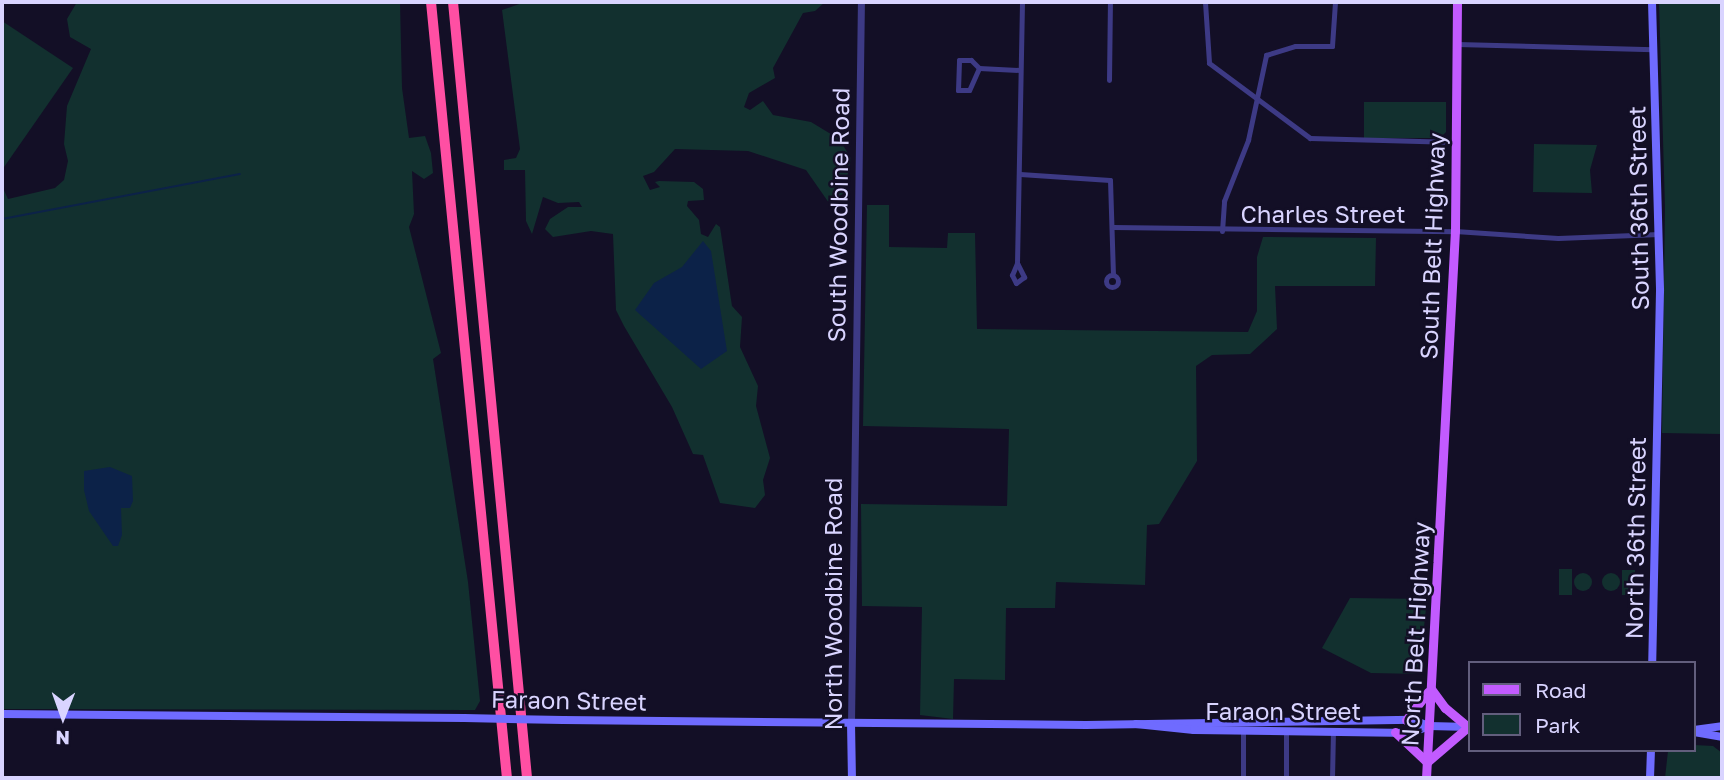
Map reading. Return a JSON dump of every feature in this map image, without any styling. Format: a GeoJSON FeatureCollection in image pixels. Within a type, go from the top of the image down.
{"type":"FeatureCollection","features":[{"type":"Feature","properties":{"kind":"highway"},"geometry":{"type":"LineString","coordinates":[[431,2],[507,778]]}},
{"type":"Feature","properties":{"kind":"highway"},"geometry":{"type":"LineString","coordinates":[[453,2],[527,778]]}},
{"type":"Feature","properties":{"kind":"main road","name":"South Belt Highway"},"geometry":{"type":"LineString","coordinates":[[1441,491],[1455,231],[1457,2]]}},
{"type":"Feature","properties":{"kind":"main road","name":"South 36th Street"},"geometry":{"type":"LineString","coordinates":[[1652,2],[1659,234],[1657,413]]}},
{"type":"Feature","properties":{"kind":"main road","name":"North 36th Street"},"geometry":{"type":"LineString","coordinates":[[1652,661],[1657,413]]}},
{"type":"Feature","properties":{"kind":"main road","name":"North Belt Highway"},"geometry":{"type":"LineString","coordinates":[[1426,778],[1441,491]]}},
{"type":"Feature","properties":{"kind":"main road"},"geometry":{"type":"LineString","coordinates":[[1406,720],[1418,710],[1430,687],[1445,708],[1468,726]]}},
{"type":"Feature","properties":{"kind":"main road","name":"Faraon Street"},"geometry":{"type":"LineString","coordinates":[[2,714],[1136,724],[1243,731],[1395,732],[1429,726],[1468,727]]}},
{"type":"Feature","properties":{"kind":"main road","name":"Faraon Street"},"geometry":{"type":"LineString","coordinates":[[1136,724],[1153,721],[1406,720],[1429,726]]}},
{"type":"Feature","properties":{"kind":"main road","name":"North Woodbine Road"},"geometry":{"type":"LineString","coordinates":[[851,723],[852,778]]}},
{"type":"Feature","properties":{"kind":"main road"},"geometry":{"type":"LineString","coordinates":[[1696,731],[1722,726]]}},
{"type":"Feature","properties":{"kind":"main road"},"geometry":{"type":"LineString","coordinates":[[1395,732],[1427,762],[1468,728]]}},
{"type":"Feature","properties":{"kind":"main road"},"geometry":{"type":"LineString","coordinates":[[1696,731],[1722,737]]}},
{"type":"Feature","properties":{"kind":"main road"},"geometry":{"type":"LineString","coordinates":[[1650,778],[1651,752]]}},
{"type":"Feature","properties":{"kind":"street","name":"South Woodbine Road"},"geometry":{"type":"LineString","coordinates":[[853,430],[861,2]]}},
{"type":"Feature","properties":{"kind":"street"},"geometry":{"type":"LineString","coordinates":[[1017,263],[1022,2]]}},
{"type":"Feature","properties":{"kind":"street"},"geometry":{"type":"LineString","coordinates":[[1109,80],[1110,2]]}},
{"type":"Feature","properties":{"kind":"street"},"geometry":{"type":"LineString","coordinates":[[1205,2],[1209,63],[1289,125],[1317,139],[1455,142]]}},
{"type":"Feature","properties":{"kind":"street"},"geometry":{"type":"LineString","coordinates":[[1222,231],[1224,201],[1248,140],[1255,96],[1266,55],[1277,49],[1334,43],[1335,2]]}},
{"type":"Feature","properties":{"kind":"street"},"geometry":{"type":"LineString","coordinates":[[1457,44],[1653,49]]}},
{"type":"Feature","properties":{"kind":"street"},"geometry":{"type":"LineString","coordinates":[[979,68],[972,88],[958,90],[957,63],[971,60],[979,68],[1020,70]]}},
{"type":"Feature","properties":{"kind":"street"},"geometry":{"type":"LineString","coordinates":[[1020,174],[1110,180],[1113,275]]}},
{"type":"Feature","properties":{"kind":"street","name":"Charles Street"},"geometry":{"type":"LineString","coordinates":[[1113,227],[1222,231],[1455,231],[1558,238],[1659,234]]}},
{"type":"Feature","properties":{"kind":"street","name":"North Woodbine Road"},"geometry":{"type":"LineString","coordinates":[[851,723],[853,430]]}},
{"type":"Feature","properties":{"kind":"street"},"geometry":{"type":"LineString","coordinates":[[1332,778],[1333,730]]}},
{"type":"Feature","properties":{"kind":"street"},"geometry":{"type":"LineString","coordinates":[[1243,731],[1243,778]]}},
{"type":"Feature","properties":{"kind":"street"},"geometry":{"type":"LineString","coordinates":[[1286,731],[1286,778]]}},
{"type":"Feature","properties":{"kind":"green space"},"geometry":{"type":"Polygon","coordinates":[[[77,2],[400,2],[402,88],[409,138],[425,136],[431,153],[433,173],[424,179],[412,171],[414,214],[409,227],[441,353],[433,359],[468,582],[480,701],[475,710],[2,709],[2,186],[8,199],[55,188],[64,180],[68,161],[64,144],[67,106],[91,49],[70,37],[67,19],[77,2]]]}},
{"type":"Feature","properties":{"kind":"green space"},"geometry":{"type":"Polygon","coordinates":[[[525,2],[825,2],[815,11],[803,13],[773,68],[775,78],[749,93],[744,107],[750,110],[763,101],[773,115],[811,122],[839,139],[851,158],[844,193],[829,203],[806,170],[748,151],[675,149],[654,172],[643,176],[650,190],[660,187],[655,182],[659,181],[694,182],[703,189],[704,200],[688,201],[687,206],[699,220],[701,234],[708,237],[716,224],[720,227],[732,306],[742,317],[740,347],[758,386],[756,406],[770,458],[763,480],[765,495],[755,508],[720,503],[703,455],[693,454],[672,407],[624,326],[616,310],[613,234],[591,231],[553,237],[545,229],[550,219],[568,207],[582,207],[579,202],[558,203],[543,197],[532,234],[526,221],[525,170],[504,170],[504,160],[516,158],[520,149],[502,10],[525,2]]]}},
{"type":"Feature","properties":{"kind":"green space"},"geometry":{"type":"Polygon","coordinates":[[[1659,2],[1722,2],[1722,434],[1662,433],[1665,208],[1659,2]]]}},
{"type":"Feature","properties":{"kind":"green space"},"geometry":{"type":"Polygon","coordinates":[[[2,21],[73,68],[2,170],[2,21]]]}},
{"type":"Feature","properties":{"kind":"green space"},"geometry":{"type":"Polygon","coordinates":[[[1364,102],[1446,102],[1446,132],[1440,138],[1364,138],[1364,102]]]}},
{"type":"Feature","properties":{"kind":"green space"},"geometry":{"type":"Polygon","coordinates":[[[1534,144],[1597,145],[1590,170],[1592,193],[1533,192],[1534,144]]]}},
{"type":"Feature","properties":{"kind":"green space"},"geometry":{"type":"Polygon","coordinates":[[[867,205],[889,205],[889,247],[947,248],[948,233],[975,233],[977,329],[1248,332],[1257,311],[1257,257],[1263,237],[1376,238],[1375,286],[1275,286],[1277,329],[1250,354],[1212,355],[1196,366],[1197,461],[1159,524],[1147,525],[1145,585],[1056,582],[1055,608],[1006,608],[1005,680],[954,679],[953,719],[920,715],[922,607],[862,606],[861,504],[1007,506],[1009,429],[863,426],[867,205]]]}},
{"type":"Feature","properties":{"kind":"green space"},"geometry":{"type":"Polygon","coordinates":[[[1559,569],[1572,569],[1572,595],[1559,595],[1559,569]]]}},
{"type":"Feature","properties":{"kind":"green space"},"geometry":{"type":"Polygon","coordinates":[[[1622,570],[1635,570],[1635,595],[1622,595],[1622,570]]]}},
{"type":"Feature","properties":{"kind":"green space"},"geometry":{"type":"Polygon","coordinates":[[[1579,573],[1587,573],[1592,582],[1590,589],[1579,591],[1574,586],[1574,578],[1579,573]]]}},
{"type":"Feature","properties":{"kind":"green space"},"geometry":{"type":"Polygon","coordinates":[[[1607,573],[1615,573],[1620,582],[1618,589],[1607,591],[1602,586],[1602,578],[1607,573]]]}},
{"type":"Feature","properties":{"kind":"green space"},"geometry":{"type":"Polygon","coordinates":[[[1350,598],[1427,599],[1419,674],[1371,673],[1322,648],[1350,598]]]}},
{"type":"Feature","properties":{"kind":"green space"},"geometry":{"type":"Polygon","coordinates":[[[1696,745],[1713,746],[1722,753],[1722,778],[1665,778],[1668,752],[1696,752],[1696,745]]]}},
{"type":"Feature","properties":{"kind":"water"},"geometry":{"type":"Polygon","coordinates":[[[703,241],[711,251],[727,351],[701,369],[635,310],[654,283],[682,267],[703,241]]]}},
{"type":"Feature","properties":{"kind":"water"},"geometry":{"type":"Polygon","coordinates":[[[110,467],[132,476],[133,501],[130,508],[121,508],[122,535],[118,546],[113,546],[89,511],[84,490],[84,471],[110,467]]]}},
{"type":"Feature","properties":{"kind":"waterway"},"geometry":{"type":"LineString","coordinates":[[2,219],[240,174]]}}]}
